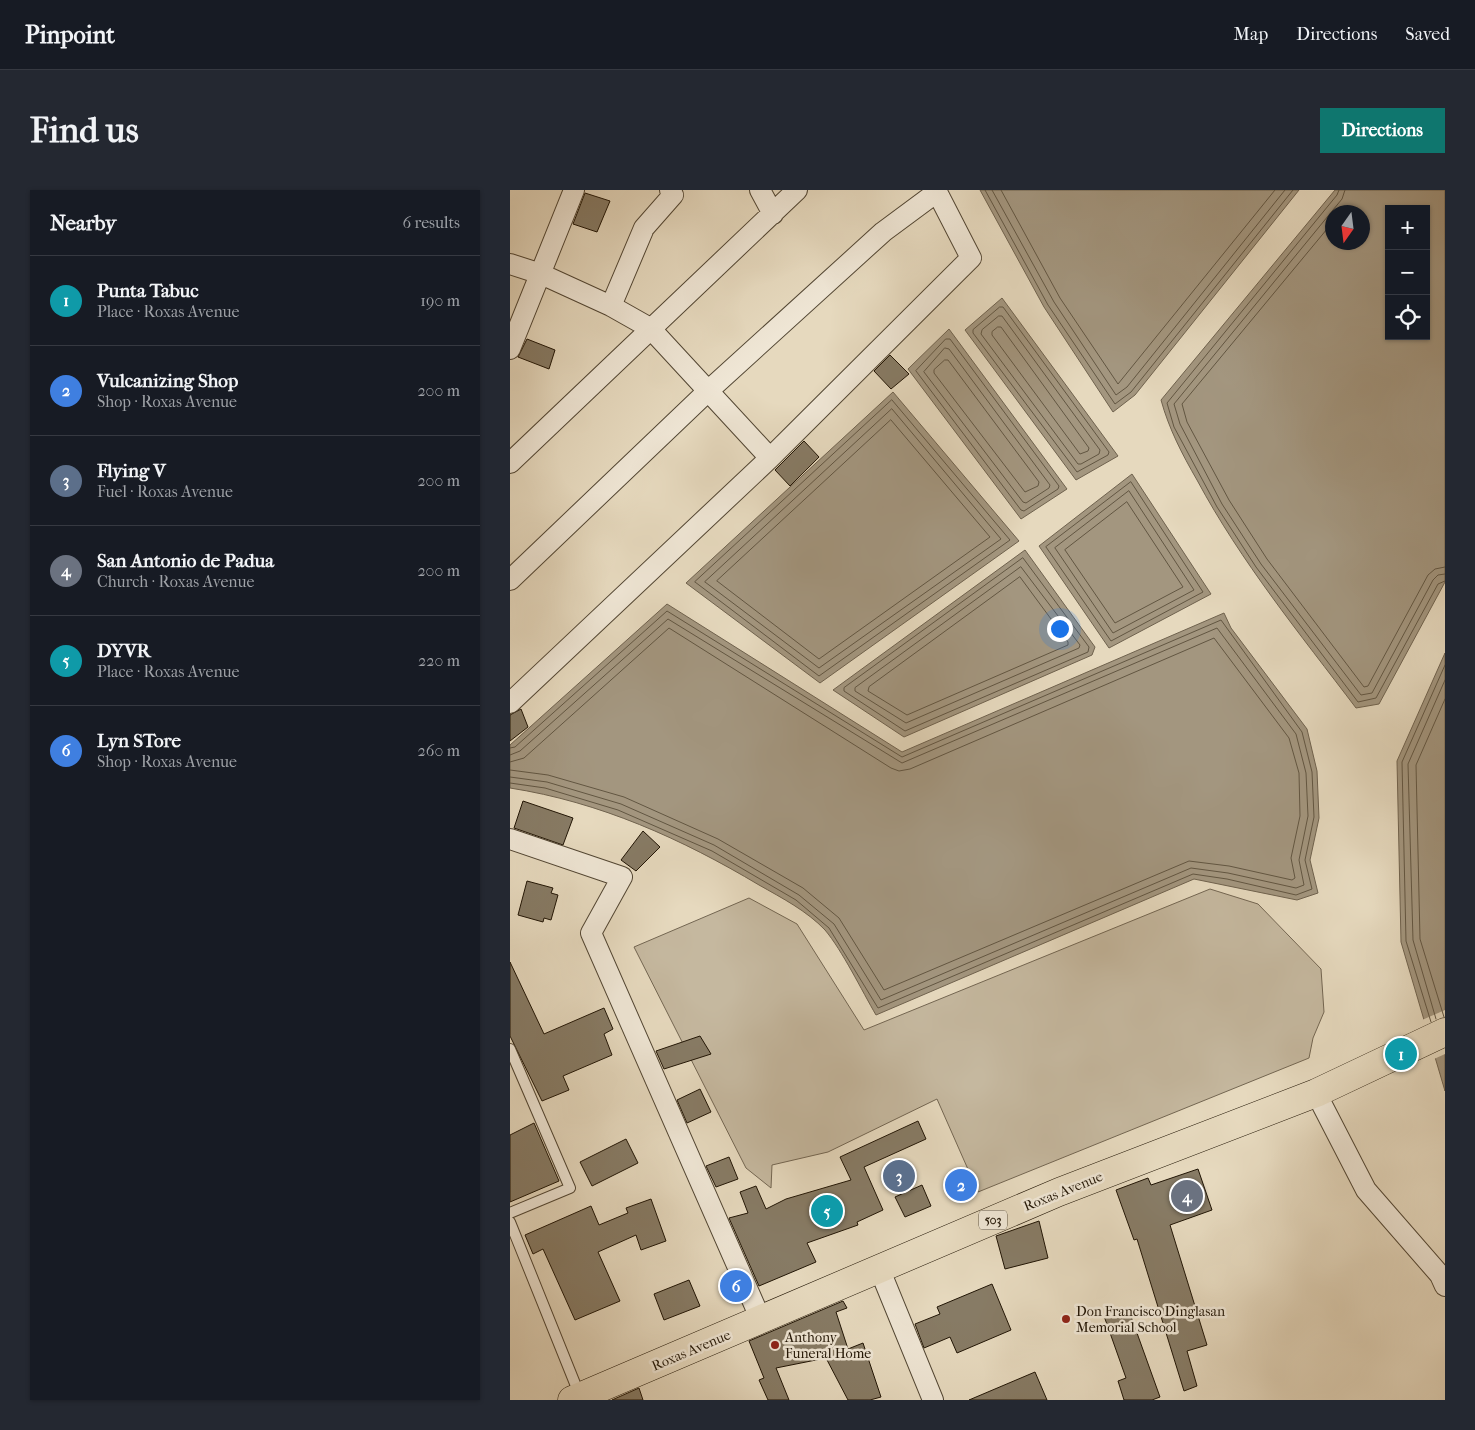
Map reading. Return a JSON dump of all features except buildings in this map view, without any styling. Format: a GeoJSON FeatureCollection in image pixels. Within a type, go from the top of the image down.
{"type":"FeatureCollection","features":[{"type":"Feature","properties":{"kind":"main road","name":"Roxas Avenue"},"geometry":{"type":"LineString","coordinates":[[576,1398],[1059,1192],[1316,1092],[1445,1032]]}},
{"type":"Feature","properties":{"kind":"street"},"geometry":{"type":"LineString","coordinates":[[510,349],[574,190]]}},
{"type":"Feature","properties":{"kind":"street"},"geometry":{"type":"LineString","coordinates":[[611,306],[644,228],[673,195],[670,190]]}},
{"type":"Feature","properties":{"kind":"street"},"geometry":{"type":"LineString","coordinates":[[760,190],[773,214]]}},
{"type":"Feature","properties":{"kind":"street"},"geometry":{"type":"LineString","coordinates":[[510,463],[797,190]]}},
{"type":"Feature","properties":{"kind":"street"},"geometry":{"type":"LineString","coordinates":[[510,580],[708,391],[884,232],[937,191],[971,258],[770,458],[510,703]]}},
{"type":"Feature","properties":{"kind":"street"},"geometry":{"type":"LineString","coordinates":[[510,264],[541,274],[611,306],[650,328],[770,458]]}},
{"type":"Feature","properties":{"kind":"street"},"geometry":{"type":"LineString","coordinates":[[510,839],[622,877],[591,933],[761,1320]]}},
{"type":"Feature","properties":{"kind":"street"},"geometry":{"type":"LineString","coordinates":[[1316,1092],[1366,1190],[1440,1275],[1445,1286]]}},
{"type":"Feature","properties":{"kind":"street"},"geometry":{"type":"LineString","coordinates":[[879,1268],[934,1400]]}},
{"type":"Feature","properties":{"kind":"lane"},"geometry":{"type":"LineString","coordinates":[[510,1049],[570,1188],[510,1213]]}},
{"type":"Feature","properties":{"kind":"lane"},"geometry":{"type":"LineString","coordinates":[[510,1222],[576,1398]]}},
{"type":"Feature","properties":{"kind":"shaded area"},"geometry":{"type":"Polygon","coordinates":[[[1210,889],[1258,904],[1321,969],[1324,1012],[1313,1038],[1309,1058],[978,1192],[937,1099],[828,1152],[772,1165],[771,1188],[746,1168],[634,947],[749,898],[797,924],[864,1030],[1210,889]]]}},
{"type":"Feature","properties":{"kind":"water"},"geometry":{"type":"Polygon","coordinates":[[[980,190],[1299,190],[1135,395],[1113,412],[1044,307],[980,190]]]}},
{"type":"Feature","properties":{"kind":"water"},"geometry":{"type":"Polygon","coordinates":[[[1335,190],[1445,190],[1445,582],[1379,704],[1356,708],[1272,597],[1214,510],[1181,451],[1161,400],[1335,190]]]}},
{"type":"Feature","properties":{"kind":"water"},"geometry":{"type":"Polygon","coordinates":[[[1002,298],[1118,456],[1076,480],[965,330],[1002,298]]]}},
{"type":"Feature","properties":{"kind":"water"},"geometry":{"type":"Polygon","coordinates":[[[949,329],[1067,489],[1021,519],[908,369],[949,329]]]}},
{"type":"Feature","properties":{"kind":"water"},"geometry":{"type":"Polygon","coordinates":[[[893,392],[1019,541],[820,683],[686,583],[893,392]]]}},
{"type":"Feature","properties":{"kind":"water"},"geometry":{"type":"Polygon","coordinates":[[[1132,474],[1211,594],[1109,648],[1039,546],[1132,474]]]}},
{"type":"Feature","properties":{"kind":"water"},"geometry":{"type":"Polygon","coordinates":[[[1025,550],[1095,647],[1092,655],[904,737],[833,690],[1025,550]]]}},
{"type":"Feature","properties":{"kind":"water"},"geometry":{"type":"Polygon","coordinates":[[[667,604],[902,752],[1224,613],[1231,628],[1307,729],[1317,771],[1319,818],[1310,860],[1318,893],[1297,900],[1194,879],[876,1015],[831,938],[818,923],[794,905],[700,852],[639,825],[576,803],[510,788],[510,745],[667,604]]]}},
{"type":"Feature","properties":{"kind":"water"},"geometry":{"type":"Polygon","coordinates":[[[1445,653],[1445,1091],[1401,942],[1397,761],[1445,653]]]}},
{"type":"Feature","properties":{"kind":"pier"},"geometry":{"type":"Polygon","coordinates":[[[1445,1010],[1445,1054],[1434,1059],[1422,1020],[1445,1010]]]}},
{"type":"Feature","properties":{"kind":"place","name":"Punta Tabuc"},"geometry":{"type":"Point","coordinates":[1401,1054]}},
{"type":"Feature","properties":{"kind":"place","name":"Flying V"},"geometry":{"type":"Point","coordinates":[899,1176]}},
{"type":"Feature","properties":{"kind":"place","name":"Vulcanizing Shop"},"geometry":{"type":"Point","coordinates":[961,1185]}},
{"type":"Feature","properties":{"kind":"place","name":"San Antonio de Padua"},"geometry":{"type":"Point","coordinates":[1187,1196]}},
{"type":"Feature","properties":{"kind":"place","name":"DYVR"},"geometry":{"type":"Point","coordinates":[827,1211]}},
{"type":"Feature","properties":{"kind":"place","name":"Lyn STore"},"geometry":{"type":"Point","coordinates":[736,1286]}},
{"type":"Feature","properties":{"kind":"place","name":"Don Francisco Dinglasan Memorial School"},"geometry":{"type":"Point","coordinates":[1066,1319]}},
{"type":"Feature","properties":{"kind":"place","name":"Anthony Funeral Home"},"geometry":{"type":"Point","coordinates":[775,1345]}}]}
